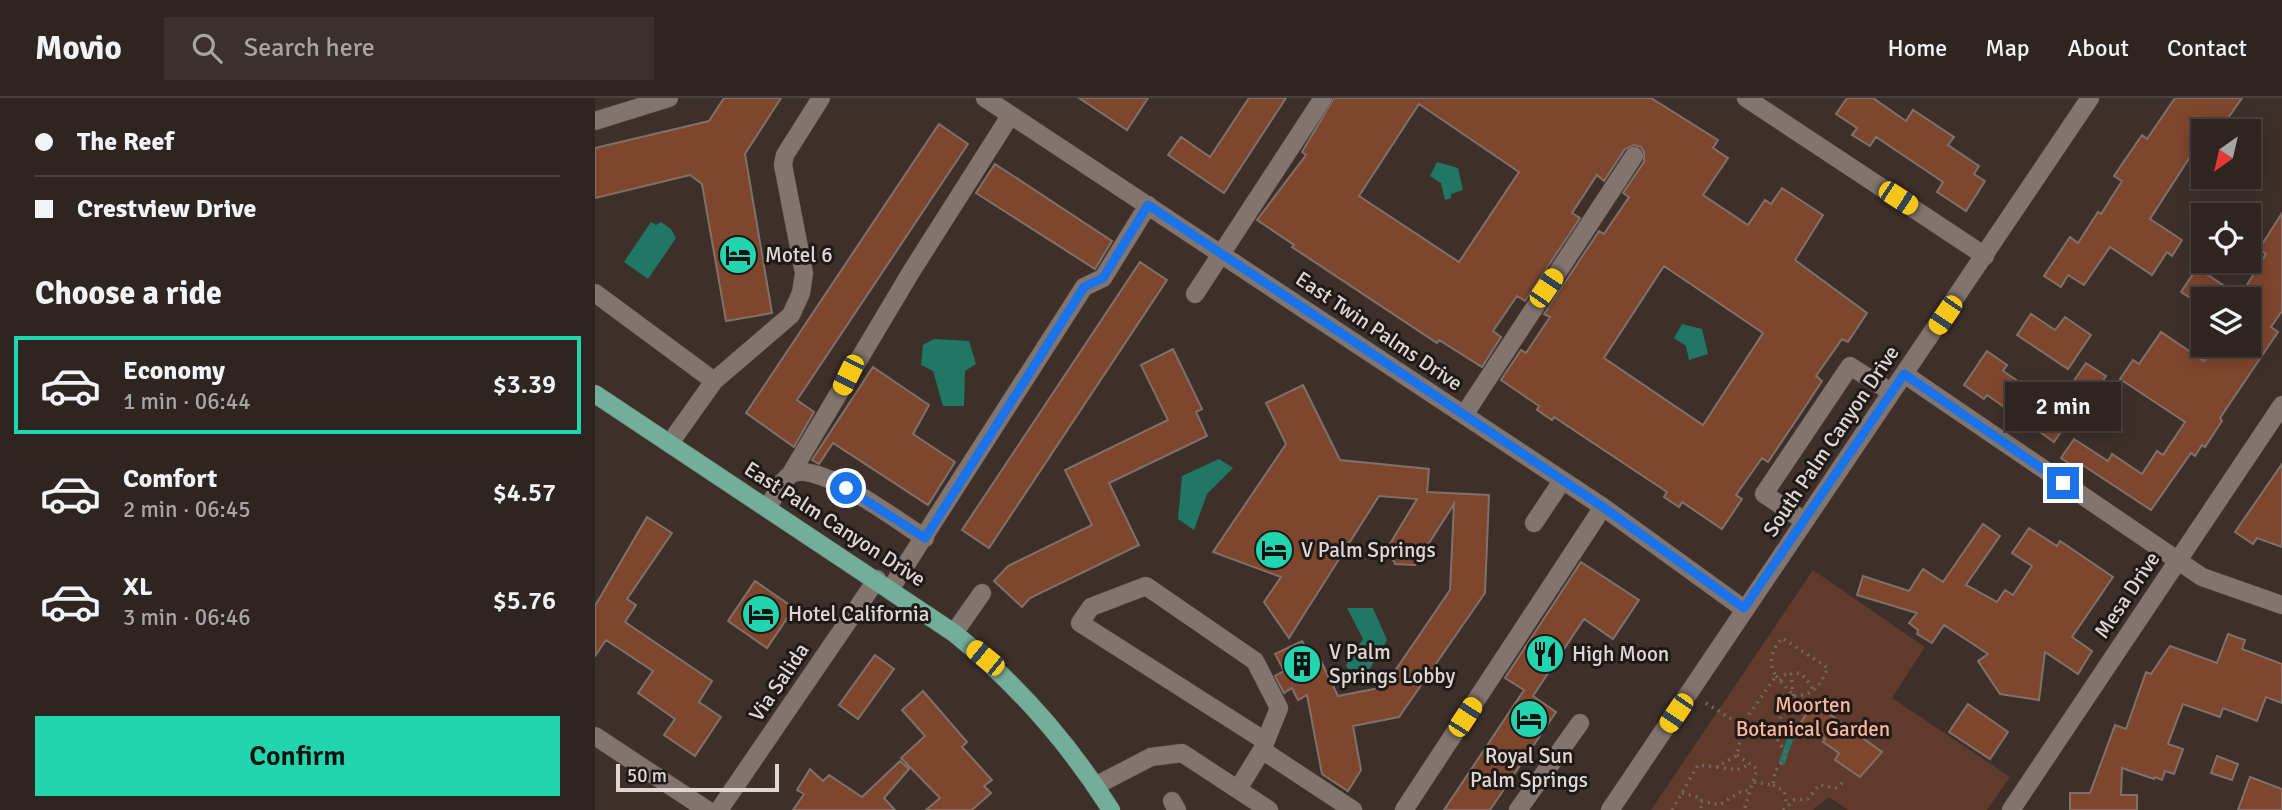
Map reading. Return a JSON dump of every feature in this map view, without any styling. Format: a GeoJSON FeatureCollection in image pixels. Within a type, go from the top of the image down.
{"type":"FeatureCollection","features":[{"type":"Feature","properties":{"kind":"main road","name":"East Palm Canyon Drive"},"geometry":{"type":"LineString","coordinates":[[595,394],[954,633],[985,658],[1043,716],[1111,810]]}},
{"type":"Feature","properties":{"kind":"street"},"geometry":{"type":"LineString","coordinates":[[595,121],[669,98]]}},
{"type":"Feature","properties":{"kind":"street"},"geometry":{"type":"LineString","coordinates":[[670,443],[714,381],[791,315],[801,293],[804,273],[783,165],[785,155],[821,98]]}},
{"type":"Feature","properties":{"kind":"street","name":"East Twin Palms Drive"},"geometry":{"type":"LineString","coordinates":[[985,98],[1603,507],[1744,608]]}},
{"type":"Feature","properties":{"kind":"street"},"geometry":{"type":"LineString","coordinates":[[1195,294],[1323,98]]}},
{"type":"Feature","properties":{"kind":"street"},"geometry":{"type":"LineString","coordinates":[[1746,98],[1985,256]]}},
{"type":"Feature","properties":{"kind":"street","name":"South Palm Canyon Drive"},"geometry":{"type":"LineString","coordinates":[[1610,810],[2090,98]]}},
{"type":"Feature","properties":{"kind":"street"},"geometry":{"type":"LineString","coordinates":[[768,507],[1010,116]]}},
{"type":"Feature","properties":{"kind":"street"},"geometry":{"type":"LineString","coordinates":[[1464,415],[1634,156]]}},
{"type":"Feature","properties":{"kind":"street","name":"Via Salida"},"geometry":{"type":"LineString","coordinates":[[719,810],[884,584],[925,538],[1084,287],[1103,278],[1148,205]]}},
{"type":"Feature","properties":{"kind":"street"},"geometry":{"type":"LineString","coordinates":[[595,293],[714,381]]}},
{"type":"Feature","properties":{"kind":"street"},"geometry":{"type":"LineString","coordinates":[[1803,520],[1764,494],[1850,366],[1891,393]]}},
{"type":"Feature","properties":{"kind":"street"},"geometry":{"type":"LineString","coordinates":[[1904,374],[2202,577],[2282,605]]}},
{"type":"Feature","properties":{"kind":"street","name":"Mesa Drive"},"geometry":{"type":"LineString","coordinates":[[2011,810],[2282,405]]}},
{"type":"Feature","properties":{"kind":"street"},"geometry":{"type":"LineString","coordinates":[[790,475],[806,470],[826,476],[925,538]]}},
{"type":"Feature","properties":{"kind":"street"},"geometry":{"type":"LineString","coordinates":[[1534,523],[1562,481]]}},
{"type":"Feature","properties":{"kind":"street"},"geometry":{"type":"LineString","coordinates":[[1404,810],[1603,507]]}},
{"type":"Feature","properties":{"kind":"street"},"geometry":{"type":"LineString","coordinates":[[1238,789],[1263,746],[1279,708],[1255,660],[1146,586],[1091,607],[1080,623],[1263,746],[1353,810]]}},
{"type":"Feature","properties":{"kind":"street"},"geometry":{"type":"LineString","coordinates":[[954,633],[982,593]]}},
{"type":"Feature","properties":{"kind":"street"},"geometry":{"type":"LineString","coordinates":[[1518,810],[1580,723]]}},
{"type":"Feature","properties":{"kind":"street"},"geometry":{"type":"LineString","coordinates":[[595,736],[707,810]]}},
{"type":"Feature","properties":{"kind":"street"},"geometry":{"type":"LineString","coordinates":[[1095,786],[1151,757],[1182,753],[1269,810]]}},
{"type":"Feature","properties":{"kind":"path"},"geometry":{"type":"LineString","coordinates":[[1766,732],[1778,725],[1784,705],[1793,696],[1807,695],[1813,690],[1828,668],[1782,638],[1772,650],[1771,669],[1793,696]]}},
{"type":"Feature","properties":{"kind":"path"},"geometry":{"type":"LineString","coordinates":[[1780,681],[1785,675],[1799,673],[1807,679],[1813,690]]}},
{"type":"Feature","properties":{"kind":"path"},"geometry":{"type":"LineString","coordinates":[[1791,674],[1793,696]]}},
{"type":"Feature","properties":{"kind":"path"},"geometry":{"type":"LineString","coordinates":[[1717,767],[1737,755],[1742,728],[1776,676]]}},
{"type":"Feature","properties":{"kind":"path"},"geometry":{"type":"LineString","coordinates":[[1689,693],[1742,728],[1766,732],[1776,737],[1787,755],[1775,771],[1773,785]]}},
{"type":"Feature","properties":{"kind":"path"},"geometry":{"type":"LineString","coordinates":[[1737,755],[1757,769],[1744,810]]}},
{"type":"Feature","properties":{"kind":"path"},"geometry":{"type":"LineString","coordinates":[[1672,810],[1698,765],[1737,770],[1751,764]]}},
{"type":"Feature","properties":{"kind":"path"},"geometry":{"type":"LineString","coordinates":[[1783,810],[1794,800],[1808,799],[1819,785],[1836,788],[1846,780]]}},
{"type":"Feature","properties":{"kind":"path"},"geometry":{"type":"LineString","coordinates":[[1754,782],[1773,785],[1784,791],[1787,805]]}},
{"type":"Feature","properties":{"kind":"path"},"geometry":{"type":"LineString","coordinates":[[1682,793],[1694,793],[1701,801],[1719,805],[1742,791],[1752,790]]}},
{"type":"Feature","properties":{"kind":"path"},"geometry":{"type":"LineString","coordinates":[[1701,801],[1701,810]]}},
{"type":"Feature","properties":{"kind":"path"},"geometry":{"type":"LineString","coordinates":[[1725,803],[1727,810]]}},
{"type":"Feature","properties":{"kind":"green space","name":"Moorten Botanical Garden"},"geometry":{"type":"Polygon","coordinates":[[[1813,570],[1925,647],[1892,698],[2010,777],[1987,810],[1848,810],[1829,797],[1813,810],[1651,810],[1813,570]]]}},
{"type":"Feature","properties":{"kind":"shaded area"},"geometry":{"type":"Polygon","coordinates":[[[1437,162],[1458,168],[1463,190],[1451,194],[1451,198],[1445,200],[1441,183],[1430,176],[1437,162]]]}},
{"type":"Feature","properties":{"kind":"shaded area"},"geometry":{"type":"Polygon","coordinates":[[[651,222],[656,225],[661,222],[671,229],[676,238],[648,279],[624,262],[651,222]]]}},
{"type":"Feature","properties":{"kind":"shaded area"},"geometry":{"type":"Polygon","coordinates":[[[1682,324],[1702,329],[1708,354],[1689,360],[1686,346],[1674,338],[1682,324]]]}},
{"type":"Feature","properties":{"kind":"shaded area"},"geometry":{"type":"Polygon","coordinates":[[[934,339],[969,341],[976,364],[965,371],[964,406],[943,406],[933,371],[921,365],[923,345],[934,339]]]}},
{"type":"Feature","properties":{"kind":"shaded area"},"geometry":{"type":"Polygon","coordinates":[[[1219,459],[1233,468],[1207,494],[1194,530],[1178,519],[1182,476],[1219,459]]]}},
{"type":"Feature","properties":{"kind":"shaded area"},"geometry":{"type":"Polygon","coordinates":[[[1347,608],[1373,608],[1387,640],[1369,670],[1348,669],[1346,665],[1363,639],[1347,608]]]}},
{"type":"Feature","properties":{"kind":"building","name":"Motel 6"},"geometry":{"type":"Polygon","coordinates":[[[724,98],[781,98],[745,154],[772,313],[726,321],[702,184],[690,175],[595,198],[595,148],[709,121],[724,98]]]}},
{"type":"Feature","properties":{"kind":"building"},"geometry":{"type":"Polygon","coordinates":[[[1079,98],[1148,98],[1127,130],[1079,98]]]}},
{"type":"Feature","properties":{"kind":"building"},"geometry":{"type":"Polygon","coordinates":[[[1249,98],[1286,98],[1224,193],[1168,155],[1181,137],[1210,157],[1249,98]]]}},
{"type":"Feature","properties":{"kind":"building"},"geometry":{"type":"Polygon","coordinates":[[[1334,98],[1651,98],[1718,140],[1713,148],[1728,158],[1703,195],[1748,225],[1765,200],[1771,204],[1782,188],[1823,215],[1795,260],[1867,313],[1848,342],[1842,339],[1816,376],[1822,381],[1768,462],[1762,458],[1736,495],[1742,499],[1722,529],[1682,502],[1679,507],[1664,497],[1667,492],[1554,417],[1552,420],[1537,410],[1539,406],[1501,380],[1521,350],[1526,353],[1550,317],[1544,314],[1599,231],[1604,234],[1629,197],[1623,193],[1644,162],[1641,147],[1634,145],[1625,149],[1604,181],[1597,175],[1572,213],[1580,218],[1525,301],[1517,296],[1493,331],[1501,337],[1482,367],[1439,340],[1437,343],[1292,247],[1294,245],[1257,220],[1306,155],[1302,152],[1334,98]],[[1419,104],[1359,196],[1459,262],[1519,172],[1419,104]],[[1664,266],[1604,358],[1703,425],[1763,333],[1664,266]]]}},
{"type":"Feature","properties":{"kind":"building"},"geometry":{"type":"Polygon","coordinates":[[[1847,98],[1873,98],[1906,121],[1913,110],[1954,137],[1948,145],[1979,166],[1974,174],[1985,181],[1966,211],[1937,192],[1943,182],[1876,137],[1870,146],[1852,135],[1857,128],[1836,114],[1847,98]]]}},
{"type":"Feature","properties":{"kind":"building"},"geometry":{"type":"Polygon","coordinates":[[[2175,98],[2242,98],[2227,119],[2191,119],[2191,158],[2150,219],[2182,240],[2172,256],[2167,252],[2152,275],[2110,247],[2084,285],[2068,275],[2061,287],[2044,276],[2070,237],[2078,243],[2098,212],[2101,214],[2122,181],[2114,176],[2142,135],[2147,139],[2175,98]]]}},
{"type":"Feature","properties":{"kind":"building"},"geometry":{"type":"Polygon","coordinates":[[[939,124],[968,144],[797,400],[814,412],[794,447],[746,413],[939,124]]]}},
{"type":"Feature","properties":{"kind":"building"},"geometry":{"type":"Polygon","coordinates":[[[995,164],[1112,241],[1095,269],[976,193],[995,164]]]}},
{"type":"Feature","properties":{"kind":"building"},"geometry":{"type":"Polygon","coordinates":[[[2282,213],[2282,311],[2271,327],[2278,332],[2220,418],[2222,421],[2205,447],[2202,445],[2195,456],[2191,453],[2151,510],[2081,464],[2077,469],[2061,458],[2074,439],[2108,461],[2112,454],[2142,474],[2157,451],[2163,455],[2185,422],[2120,379],[2133,360],[2139,364],[2161,332],[2191,352],[2191,357],[2204,361],[2207,357],[2261,357],[2261,287],[2246,287],[2254,273],[2261,273],[2261,262],[2266,254],[2261,250],[2261,246],[2282,213]]]}},
{"type":"Feature","properties":{"kind":"building"},"geometry":{"type":"Polygon","coordinates":[[[1140,262],[1167,280],[989,548],[962,530],[1140,262]]]}},
{"type":"Feature","properties":{"kind":"building"},"geometry":{"type":"Polygon","coordinates":[[[2194,273],[2205,273],[2226,287],[2191,287],[2191,298],[2181,292],[2194,273]]]}},
{"type":"Feature","properties":{"kind":"building"},"geometry":{"type":"Polygon","coordinates":[[[2031,314],[2055,330],[2065,317],[2091,335],[2068,369],[2017,335],[2031,314]]]}},
{"type":"Feature","properties":{"kind":"building"},"geometry":{"type":"Polygon","coordinates":[[[1173,349],[1202,409],[1196,412],[1207,436],[1109,483],[1139,545],[1030,598],[1022,607],[994,581],[1008,566],[1092,525],[1065,470],[1168,420],[1141,365],[1173,349]]]}},
{"type":"Feature","properties":{"kind":"building"},"geometry":{"type":"Polygon","coordinates":[[[1987,351],[2007,365],[2003,371],[2061,410],[2059,413],[2069,420],[2054,442],[1987,395],[1984,399],[1964,385],[1987,351]]]}},
{"type":"Feature","properties":{"kind":"building"},"geometry":{"type":"Polygon","coordinates":[[[2086,363],[2106,376],[2093,395],[2073,382],[2086,363]]]}},
{"type":"Feature","properties":{"kind":"building"},"geometry":{"type":"Polygon","coordinates":[[[873,367],[929,405],[913,434],[955,462],[928,505],[833,443],[819,464],[812,460],[873,367]]]}},
{"type":"Feature","properties":{"kind":"building"},"geometry":{"type":"Polygon","coordinates":[[[1303,385],[1340,460],[1429,469],[1427,492],[1489,495],[1485,593],[1399,717],[1353,726],[1361,770],[1348,791],[1322,774],[1307,695],[1298,700],[1292,688],[1284,693],[1275,676],[1284,671],[1275,654],[1302,641],[1311,657],[1318,655],[1338,696],[1384,687],[1450,590],[1454,504],[1415,565],[1395,564],[1388,547],[1417,499],[1379,496],[1289,638],[1264,602],[1281,577],[1213,552],[1286,444],[1266,403],[1303,385]]]}},
{"type":"Feature","properties":{"kind":"building"},"geometry":{"type":"Polygon","coordinates":[[[2282,464],[2282,547],[2257,538],[2253,544],[2235,532],[2282,464]]]}},
{"type":"Feature","properties":{"kind":"building"},"geometry":{"type":"Polygon","coordinates":[[[647,517],[672,533],[627,599],[636,605],[625,622],[712,681],[699,702],[721,717],[695,756],[664,735],[675,719],[638,693],[653,671],[606,640],[595,656],[595,606],[647,517]]]}},
{"type":"Feature","properties":{"kind":"building"},"geometry":{"type":"Polygon","coordinates":[[[1983,524],[2000,536],[1966,585],[1997,602],[2005,590],[2013,595],[2032,566],[2012,553],[2029,528],[2057,546],[2060,541],[2113,577],[2072,637],[2092,651],[2078,674],[2045,652],[2039,700],[2000,694],[1978,661],[1988,654],[1944,625],[1932,643],[1917,634],[1918,630],[1909,623],[1917,613],[1857,595],[1863,576],[1909,591],[1923,569],[1943,582],[1983,524]]]}},
{"type":"Feature","properties":{"kind":"building"},"geometry":{"type":"Polygon","coordinates":[[[1581,562],[1639,600],[1613,639],[1584,619],[1533,696],[1556,712],[1490,810],[1444,810],[1524,690],[1505,678],[1581,562]]]}},
{"type":"Feature","properties":{"kind":"building","name":"Hotel California"},"geometry":{"type":"Polygon","coordinates":[[[755,581],[794,608],[767,648],[728,621],[755,581]]]}},
{"type":"Feature","properties":{"kind":"building"},"geometry":{"type":"Polygon","coordinates":[[[2228,634],[2245,640],[2242,649],[2282,664],[2282,703],[2266,697],[2257,721],[2223,708],[2220,717],[2183,704],[2168,744],[2183,749],[2174,774],[2165,771],[2162,780],[2122,768],[2121,795],[2137,795],[2137,810],[2070,810],[2070,793],[2090,793],[2115,725],[2126,729],[2146,672],[2151,674],[2170,646],[2217,663],[2228,634]]]}},
{"type":"Feature","properties":{"kind":"building"},"geometry":{"type":"Polygon","coordinates":[[[875,655],[894,669],[858,719],[839,705],[875,655]]]}},
{"type":"Feature","properties":{"kind":"building"},"geometry":{"type":"Polygon","coordinates":[[[923,691],[967,742],[962,747],[992,780],[984,786],[991,793],[972,810],[926,810],[940,798],[901,758],[925,736],[902,710],[923,691]]]}},
{"type":"Feature","properties":{"kind":"building"},"geometry":{"type":"Polygon","coordinates":[[[1814,703],[1882,752],[1860,777],[1835,760],[1839,753],[1801,722],[1814,703]]]}},
{"type":"Feature","properties":{"kind":"building"},"geometry":{"type":"Polygon","coordinates":[[[1968,704],[2008,732],[1990,759],[1949,732],[1968,704]]]}},
{"type":"Feature","properties":{"kind":"building"},"geometry":{"type":"Polygon","coordinates":[[[2217,756],[2238,764],[2232,780],[2211,773],[2217,756]]]}},
{"type":"Feature","properties":{"kind":"building"},"geometry":{"type":"Polygon","coordinates":[[[900,761],[909,769],[884,798],[895,810],[793,810],[804,794],[797,790],[810,769],[823,781],[829,775],[862,797],[900,761]]]}},
{"type":"Feature","properties":{"kind":"building"},"geometry":{"type":"Polygon","coordinates":[[[2250,777],[2282,789],[2282,810],[2238,810],[2250,777]]]}},
{"type":"Feature","properties":{"kind":"waterway"},"geometry":{"type":"LineString","coordinates":[[1782,762],[1792,734]]}},
{"type":"Feature","properties":{"kind":"place","name":"Motel 6"},"geometry":{"type":"Point","coordinates":[738,255]}},
{"type":"Feature","properties":{"kind":"place","name":"V Palm Springs"},"geometry":{"type":"Point","coordinates":[1274,550]}},
{"type":"Feature","properties":{"kind":"place","name":"Hotel California"},"geometry":{"type":"Point","coordinates":[761,614]}},
{"type":"Feature","properties":{"kind":"place","name":"High Moon"},"geometry":{"type":"Point","coordinates":[1545,654]}},
{"type":"Feature","properties":{"kind":"place","name":"V Palm Springs Lobby"},"geometry":{"type":"Point","coordinates":[1302,664]}},
{"type":"Feature","properties":{"kind":"place","name":"Royal Sun Palm Springs"},"geometry":{"type":"Point","coordinates":[1529,719]}},
{"type":"Feature","properties":{"kind":"route"},"geometry":{"type":"LineString","coordinates":[[846,488],[925,538],[1084,287],[1103,278],[1148,205],[1603,507],[1744,608],[1904,374],[2063,483]]}}]}
